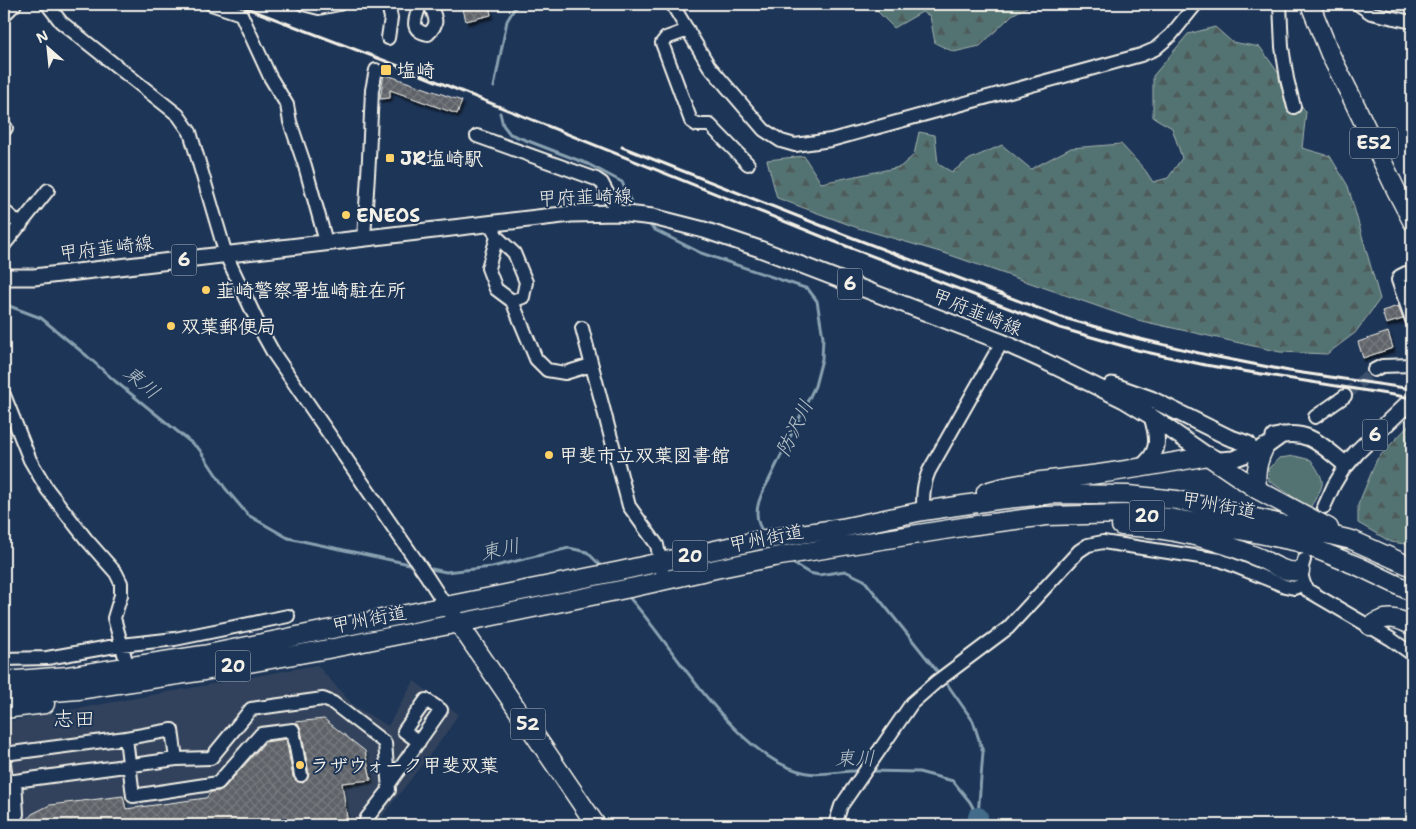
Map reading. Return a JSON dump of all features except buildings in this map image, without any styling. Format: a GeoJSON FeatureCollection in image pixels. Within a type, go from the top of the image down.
{"type":"FeatureCollection","features":[{"type":"Feature","properties":{"kind":"highway","name":"E52"},"geometry":{"type":"LineString","coordinates":[[1310,4],[1330,54],[1412,221]]}},
{"type":"Feature","properties":{"kind":"highway","name":"E52"},"geometry":{"type":"LineString","coordinates":[[1319,4],[1351,96]]}},
{"type":"Feature","properties":{"kind":"highway"},"geometry":{"type":"LineString","coordinates":[[1256,446],[1258,460],[1256,482],[1258,490]]}},
{"type":"Feature","properties":{"kind":"highway"},"geometry":{"type":"LineString","coordinates":[[923,511],[996,489],[1208,456],[1258,490],[1352,540]]}},
{"type":"Feature","properties":{"kind":"highway","name":"甲州街道"},"geometry":{"type":"LineString","coordinates":[[4,680],[68,676],[203,655],[660,563],[760,540],[842,528],[923,511],[1054,494],[1128,495],[1176,500],[1352,540],[1412,567]]}},
{"type":"Feature","properties":{"kind":"highway","name":"甲州街道"},"geometry":{"type":"LineString","coordinates":[[4,696],[78,690],[173,677],[459,623],[774,557],[870,541],[1046,516],[1126,514],[1170,518],[1298,542],[1360,567],[1412,592]]}},
{"type":"Feature","properties":{"kind":"highway"},"geometry":{"type":"LineString","coordinates":[[870,541],[905,542],[1050,525],[1091,524],[1125,526],[1164,530],[1206,539],[1237,549],[1279,568],[1291,572],[1302,572]]}},
{"type":"Feature","properties":{"kind":"highway","name":"52"},"geometry":{"type":"LineString","coordinates":[[446,606],[596,825]]}},
{"type":"Feature","properties":{"kind":"highway"},"geometry":{"type":"LineString","coordinates":[[1370,626],[1378,620],[1390,618],[1403,621],[1412,626]]}},
{"type":"Feature","properties":{"kind":"highway","name":"20"},"geometry":{"type":"LineString","coordinates":[[4,709],[132,690],[173,677]]}},
{"type":"Feature","properties":{"kind":"main road","name":"甲府韮崎線"},"geometry":{"type":"LineString","coordinates":[[4,277],[34,277],[571,214],[623,213],[653,217],[704,230],[751,246],[1002,342],[1124,400],[1208,456]]}},
{"type":"Feature","properties":{"kind":"main road"},"geometry":{"type":"LineString","coordinates":[[1044,361],[1151,399],[1228,438],[1256,446]]}},
{"type":"Feature","properties":{"kind":"main road","name":"6"},"geometry":{"type":"LineString","coordinates":[[1208,456],[1256,446],[1282,435],[1293,434],[1304,435],[1346,466],[1357,452],[1406,405]]}},
{"type":"Feature","properties":{"kind":"main road"},"geometry":{"type":"LineString","coordinates":[[1140,468],[1148,463],[1155,454],[1157,442],[1156,427],[1152,417]]}},
{"type":"Feature","properties":{"kind":"street"},"geometry":{"type":"LineString","coordinates":[[4,15],[15,4]]}},
{"type":"Feature","properties":{"kind":"street"},"geometry":{"type":"LineString","coordinates":[[47,4],[61,22],[178,115],[185,124],[190,132],[226,255],[264,336],[274,354],[416,559],[446,606]]}},
{"type":"Feature","properties":{"kind":"street"},"geometry":{"type":"LineString","coordinates":[[211,4],[241,14],[270,77],[287,105],[290,122],[305,166],[326,242]]}},
{"type":"Feature","properties":{"kind":"street"},"geometry":{"type":"LineString","coordinates":[[303,4],[319,8],[339,4]]}},
{"type":"Feature","properties":{"kind":"street"},"geometry":{"type":"LineString","coordinates":[[388,4],[391,18],[388,38]]}},
{"type":"Feature","properties":{"kind":"street"},"geometry":{"type":"LineString","coordinates":[[420,4],[415,20],[416,27],[421,33],[428,34],[435,28],[436,21],[430,4]]}},
{"type":"Feature","properties":{"kind":"street"},"geometry":{"type":"LineString","coordinates":[[672,4],[709,66],[764,130],[781,142],[794,145],[831,140],[1141,55],[1155,49],[1171,35],[1196,4]]}},
{"type":"Feature","properties":{"kind":"street"},"geometry":{"type":"LineString","coordinates":[[1280,4],[1282,47],[1294,107]]}},
{"type":"Feature","properties":{"kind":"street"},"geometry":{"type":"LineString","coordinates":[[1358,4],[1372,13],[1412,22]]}},
{"type":"Feature","properties":{"kind":"street"},"geometry":{"type":"LineString","coordinates":[[688,30],[666,38],[662,42],[690,121],[696,125],[710,125],[748,164]]}},
{"type":"Feature","properties":{"kind":"street"},"geometry":{"type":"LineString","coordinates":[[364,238],[372,90],[376,70]]}},
{"type":"Feature","properties":{"kind":"street"},"geometry":{"type":"LineString","coordinates":[[4,126],[6,128],[4,130]]}},
{"type":"Feature","properties":{"kind":"street"},"geometry":{"type":"LineString","coordinates":[[477,136],[596,179],[602,183],[623,213]]}},
{"type":"Feature","properties":{"kind":"street"},"geometry":{"type":"LineString","coordinates":[[4,245],[48,190]]}},
{"type":"Feature","properties":{"kind":"street"},"geometry":{"type":"LineString","coordinates":[[4,211],[21,225]]}},
{"type":"Feature","properties":{"kind":"street"},"geometry":{"type":"LineString","coordinates":[[490,223],[497,237],[514,253],[526,282],[523,297],[512,301]]}},
{"type":"Feature","properties":{"kind":"street"},"geometry":{"type":"LineString","coordinates":[[497,237],[488,268],[496,289],[512,301],[536,359],[547,370],[565,373],[591,365]]}},
{"type":"Feature","properties":{"kind":"street"},"geometry":{"type":"LineString","coordinates":[[1406,273],[1400,276],[1398,280],[1412,320]]}},
{"type":"Feature","properties":{"kind":"street"},"geometry":{"type":"LineString","coordinates":[[582,328],[629,506],[657,545],[664,581]]}},
{"type":"Feature","properties":{"kind":"street"},"geometry":{"type":"LineString","coordinates":[[923,511],[923,490],[929,471],[1002,342]]}},
{"type":"Feature","properties":{"kind":"street"},"geometry":{"type":"LineString","coordinates":[[1374,370],[1382,366],[1412,365]]}},
{"type":"Feature","properties":{"kind":"street"},"geometry":{"type":"LineString","coordinates":[[4,395],[30,460],[47,489],[86,540],[116,573],[121,584],[121,595],[114,618],[128,668]]}},
{"type":"Feature","properties":{"kind":"street"},"geometry":{"type":"LineString","coordinates":[[1315,417],[1345,396]]}},
{"type":"Feature","properties":{"kind":"street"},"geometry":{"type":"LineString","coordinates":[[1324,507],[1334,485],[1346,466]]}},
{"type":"Feature","properties":{"kind":"street"},"geometry":{"type":"LineString","coordinates":[[836,825],[841,806],[912,703],[936,682],[1008,628],[1073,556],[1088,545],[1103,542],[1220,560],[1294,588],[1302,572]]}},
{"type":"Feature","properties":{"kind":"street"},"geometry":{"type":"LineString","coordinates":[[1302,572],[1306,590],[1370,626],[1412,654]]}},
{"type":"Feature","properties":{"kind":"street"},"geometry":{"type":"LineString","coordinates":[[4,658],[47,658],[122,645],[175,639],[288,616]]}},
{"type":"Feature","properties":{"kind":"street"},"geometry":{"type":"LineString","coordinates":[[10,781],[176,759],[211,758],[251,710],[322,699],[333,703],[385,743],[389,790],[367,818],[364,825]]}},
{"type":"Feature","properties":{"kind":"street"},"geometry":{"type":"LineString","coordinates":[[4,754],[172,730],[176,759]]}},
{"type":"Feature","properties":{"kind":"street"},"geometry":{"type":"LineString","coordinates":[[126,738],[134,796],[218,783],[261,734],[293,730],[301,775]]}},
{"type":"Feature","properties":{"kind":"street"},"geometry":{"type":"LineString","coordinates":[[389,784],[419,742]]}},
{"type":"Feature","properties":{"kind":"street"},"geometry":{"type":"LineString","coordinates":[[4,763],[17,814],[8,825]]}},
{"type":"Feature","properties":{"kind":"street"},"geometry":{"type":"LineString","coordinates":[[4,819],[9,813],[10,781]]}},
{"type":"Feature","properties":{"kind":"shaded area"},"geometry":{"type":"Polygon","coordinates":[[[317,665],[354,706],[388,726],[414,681],[458,714],[448,731],[377,823],[379,825],[4,825],[4,722],[317,665]]]}},
{"type":"Feature","properties":{"kind":"green space"},"geometry":{"type":"Polygon","coordinates":[[[875,4],[1032,4],[1012,15],[980,46],[954,52],[935,43],[930,16],[922,12],[894,28],[876,10],[875,4]]]}},
{"type":"Feature","properties":{"kind":"green space"},"geometry":{"type":"Polygon","coordinates":[[[1215,27],[1232,42],[1260,47],[1306,112],[1302,148],[1330,156],[1348,186],[1380,299],[1355,333],[1327,354],[1280,352],[1137,320],[947,254],[858,228],[777,198],[767,160],[804,156],[821,183],[900,167],[914,155],[919,132],[935,135],[938,164],[952,172],[970,159],[1002,145],[1031,169],[1071,148],[1121,144],[1145,170],[1153,182],[1168,178],[1182,158],[1172,128],[1153,117],[1153,76],[1188,34],[1215,27]]]}},
{"type":"Feature","properties":{"kind":"green space"},"geometry":{"type":"Polygon","coordinates":[[[1412,422],[1412,545],[1391,542],[1358,523],[1358,505],[1377,459],[1412,422]]]}},
{"type":"Feature","properties":{"kind":"green space"},"geometry":{"type":"Polygon","coordinates":[[[1295,456],[1311,460],[1322,480],[1321,488],[1310,508],[1269,481],[1268,469],[1279,458],[1295,456]]]}},
{"type":"Feature","properties":{"kind":"waterway","name":"防沢川"},"geometry":{"type":"LineString","coordinates":[[494,87],[507,21],[517,4]]}},
{"type":"Feature","properties":{"kind":"waterway","name":"防沢川"},"geometry":{"type":"LineString","coordinates":[[500,113],[503,125],[510,134],[588,164],[622,182],[635,211]]}},
{"type":"Feature","properties":{"kind":"waterway","name":"防沢川"},"geometry":{"type":"LineString","coordinates":[[646,222],[655,230],[701,253],[808,289],[817,301],[823,337],[822,359],[815,386],[759,500],[758,521],[765,534]]}},
{"type":"Feature","properties":{"kind":"waterway","name":"東川"},"geometry":{"type":"LineString","coordinates":[[4,304],[41,318],[199,449],[225,488],[248,515],[288,538],[414,565]]}},
{"type":"Feature","properties":{"kind":"waterway","name":"東川"},"geometry":{"type":"LineString","coordinates":[[427,568],[446,572],[492,567],[569,548],[587,552],[603,568]]}},
{"type":"Feature","properties":{"kind":"waterway","name":"防沢川"},"geometry":{"type":"LineString","coordinates":[[789,561],[809,573],[819,575],[845,571],[864,580],[941,676]]}},
{"type":"Feature","properties":{"kind":"waterway","name":"東川"},"geometry":{"type":"LineString","coordinates":[[627,595],[708,699],[731,725],[755,747],[781,764],[807,773],[861,771]]}},
{"type":"Feature","properties":{"kind":"waterway","name":"防沢川"},"geometry":{"type":"LineString","coordinates":[[945,681],[973,721],[983,752],[978,816]]}},
{"type":"Feature","properties":{"kind":"waterway","name":"東川"},"geometry":{"type":"LineString","coordinates":[[869,771],[919,772],[953,781],[970,802],[978,817]]}},
{"type":"Feature","properties":{"kind":"waterway","name":"防沢川"},"geometry":{"type":"LineString","coordinates":[[977,825],[978,817]]}},
{"type":"Feature","properties":{"kind":"tunnel"},"geometry":{"type":"LineString","coordinates":[[1345,396],[1374,370]]}},
{"type":"Feature","properties":{"kind":"railway"},"geometry":{"type":"LineString","coordinates":[[236,4],[396,65],[833,241],[1060,328],[1137,350],[1205,365],[1412,398]]}},
{"type":"Feature","properties":{"kind":"railway"},"geometry":{"type":"LineString","coordinates":[[622,147],[1064,318],[1207,355],[1289,371],[1412,389]]}},
{"type":"Feature","properties":{"kind":"place","name":"塩崎"},"geometry":{"type":"Point","coordinates":[386,70]}},
{"type":"Feature","properties":{"kind":"place","name":"JR塩崎駅"},"geometry":{"type":"Point","coordinates":[390,158]}},
{"type":"Feature","properties":{"kind":"place","name":"ENEOS"},"geometry":{"type":"Point","coordinates":[346,215]}},
{"type":"Feature","properties":{"kind":"place","name":"韮崎警察署塩崎駐在所"},"geometry":{"type":"Point","coordinates":[206,290]}},
{"type":"Feature","properties":{"kind":"place","name":"双葉郵便局"},"geometry":{"type":"Point","coordinates":[171,326]}},
{"type":"Feature","properties":{"kind":"place","name":"甲斐市立双葉図書館"},"geometry":{"type":"Point","coordinates":[549,455]}},
{"type":"Feature","properties":{"kind":"place","name":"ラザウォーク甲斐双葉"},"geometry":{"type":"Point","coordinates":[300,765]}},
{"type":"Feature","properties":{"kind":"district","name":"志田"},"geometry":{"type":"Point","coordinates":[74,719]}}]}
